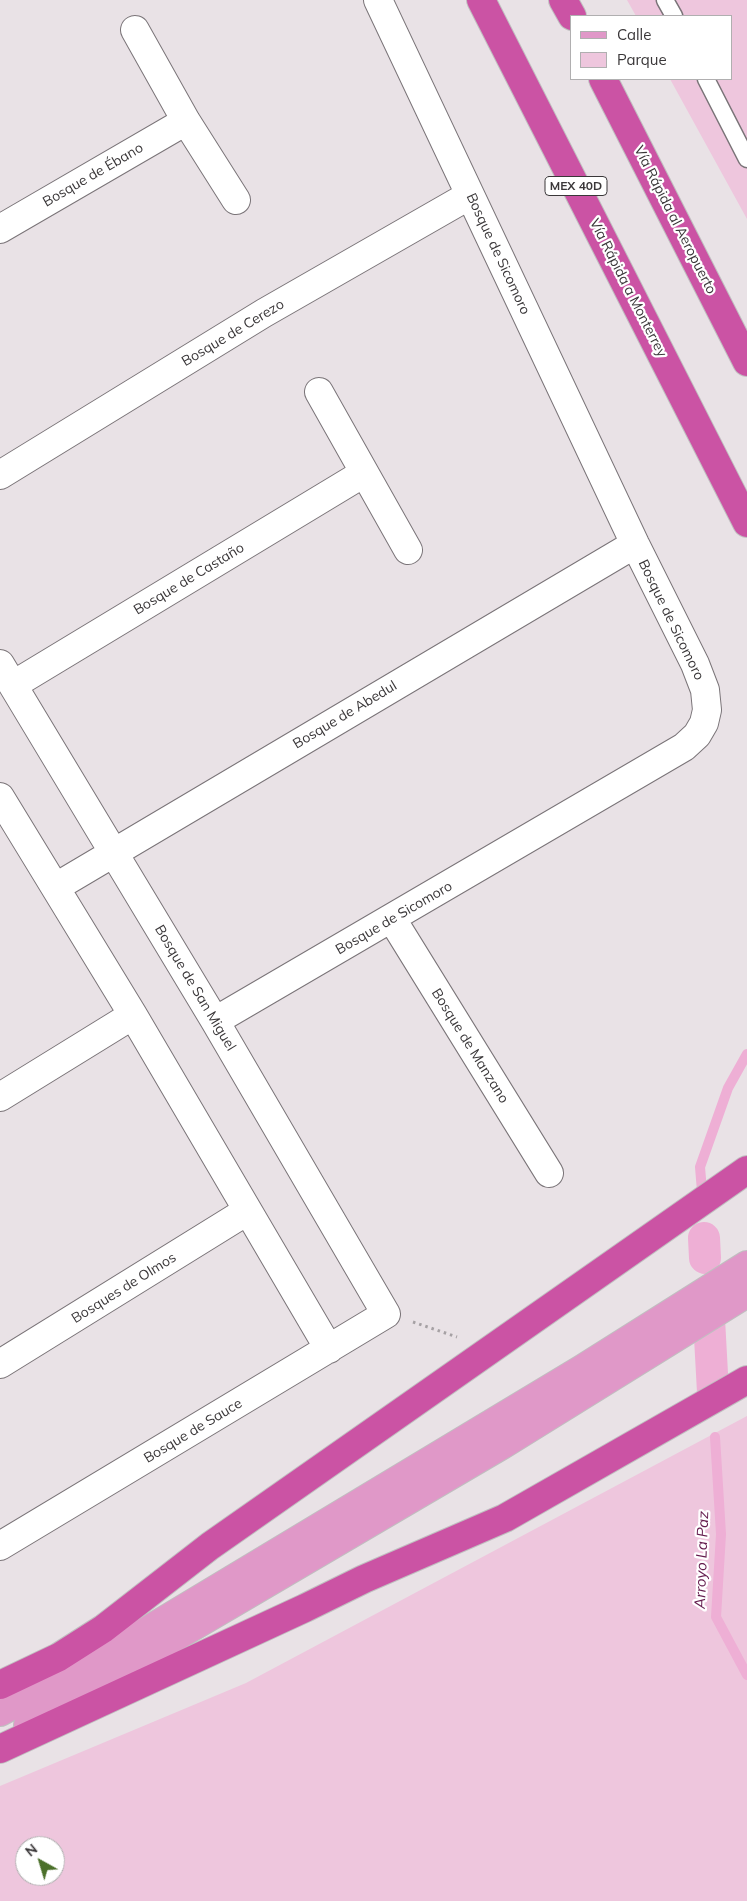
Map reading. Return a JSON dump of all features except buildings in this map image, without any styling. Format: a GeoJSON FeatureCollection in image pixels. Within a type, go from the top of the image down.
{"type":"FeatureCollection","features":[{"type":"Feature","properties":{"kind":"highway","name":"Vía Rápida a Monterrey"},"geometry":{"type":"LineString","coordinates":[[481,0],[747,523]]}},
{"type":"Feature","properties":{"kind":"highway"},"geometry":{"type":"LineString","coordinates":[[563,0],[571,15]]}},
{"type":"Feature","properties":{"kind":"highway","name":"Vía Rápida al Aeropuerto"},"geometry":{"type":"LineString","coordinates":[[604,80],[747,362]]}},
{"type":"Feature","properties":{"kind":"highway"},"geometry":{"type":"LineString","coordinates":[[0,1685],[60,1657],[103,1629],[210,1546],[747,1170]]}},
{"type":"Feature","properties":{"kind":"highway"},"geometry":{"type":"LineString","coordinates":[[0,1749],[364,1579],[505,1518],[747,1380]]}},
{"type":"Feature","properties":{"kind":"main road"},"geometry":{"type":"LineString","coordinates":[[0,1712],[121,1646],[190,1605],[582,1369],[747,1265]]}},
{"type":"Feature","properties":{"kind":"main road"},"geometry":{"type":"LineString","coordinates":[[0,1743],[119,1670],[502,1445],[747,1294]]}},
{"type":"Feature","properties":{"kind":"street","name":"Bosque de Sicomoro"},"geometry":{"type":"LineString","coordinates":[[215,1021],[684,747],[697,736],[704,724],[708,710],[705,690],[694,664],[635,544],[378,0]]}},
{"type":"Feature","properties":{"kind":"street"},"geometry":{"type":"LineString","coordinates":[[135,30],[186,121],[236,200]]}},
{"type":"Feature","properties":{"kind":"street","name":"Bosque de Ébano"},"geometry":{"type":"LineString","coordinates":[[0,229],[186,121]]}},
{"type":"Feature","properties":{"kind":"street","name":"Bosque de Cerezo"},"geometry":{"type":"LineString","coordinates":[[0,475],[264,314],[470,196]]}},
{"type":"Feature","properties":{"kind":"street"},"geometry":{"type":"LineString","coordinates":[[318,392],[408,550]]}},
{"type":"Feature","properties":{"kind":"street","name":"Bosque de Castaño"},"geometry":{"type":"LineString","coordinates":[[7,675],[364,474]]}},
{"type":"Feature","properties":{"kind":"street","name":"Bosque de Abedul"},"geometry":{"type":"LineString","coordinates":[[56,887],[635,544]]}},
{"type":"Feature","properties":{"kind":"street","name":"Bosque de San Miguel"},"geometry":{"type":"LineString","coordinates":[[7,675],[215,1021],[386,1314]]}},
{"type":"Feature","properties":{"kind":"street"},"geometry":{"type":"LineString","coordinates":[[0,797],[9,831],[56,887],[134,1016],[329,1349]]}},
{"type":"Feature","properties":{"kind":"street","name":"Bosque de Manzano"},"geometry":{"type":"LineString","coordinates":[[392,919],[549,1173]]}},
{"type":"Feature","properties":{"kind":"street"},"geometry":{"type":"LineString","coordinates":[[0,1097],[134,1016]]}},
{"type":"Feature","properties":{"kind":"street","name":"Bosques de Olmos"},"geometry":{"type":"LineString","coordinates":[[0,1364],[247,1211]]}},
{"type":"Feature","properties":{"kind":"street","name":"Bosque de Sauce"},"geometry":{"type":"LineString","coordinates":[[0,1546],[386,1314]]}},
{"type":"Feature","properties":{"kind":"lane"},"geometry":{"type":"LineString","coordinates":[[665,0],[673,15]]}},
{"type":"Feature","properties":{"kind":"lane"},"geometry":{"type":"LineString","coordinates":[[707,80],[747,159]]}},
{"type":"Feature","properties":{"kind":"path"},"geometry":{"type":"LineString","coordinates":[[386,1314],[491,1348]]}},
{"type":"Feature","properties":{"kind":"green space"},"geometry":{"type":"Polygon","coordinates":[[[627,0],[747,0],[747,219],[671,80],[732,80],[732,15],[635,15],[627,0]]]}},
{"type":"Feature","properties":{"kind":"green space"},"geometry":{"type":"Polygon","coordinates":[[[747,1416],[747,1901],[0,1901],[0,1786],[246,1683],[747,1416]]]}},
{"type":"Feature","properties":{"kind":"waterway","name":"Arroyo La Paz"},"geometry":{"type":"LineString","coordinates":[[702,1191],[700,1167],[728,1088],[747,1054]]}},
{"type":"Feature","properties":{"kind":"waterway"},"geometry":{"type":"LineString","coordinates":[[704,1238],[705,1258]]}},
{"type":"Feature","properties":{"kind":"waterway"},"geometry":{"type":"LineString","coordinates":[[709,1319],[713,1392]]}},
{"type":"Feature","properties":{"kind":"waterway","name":"Arroyo La Paz"},"geometry":{"type":"LineString","coordinates":[[715,1437],[721,1534],[716,1617],[747,1675]]}}]}
